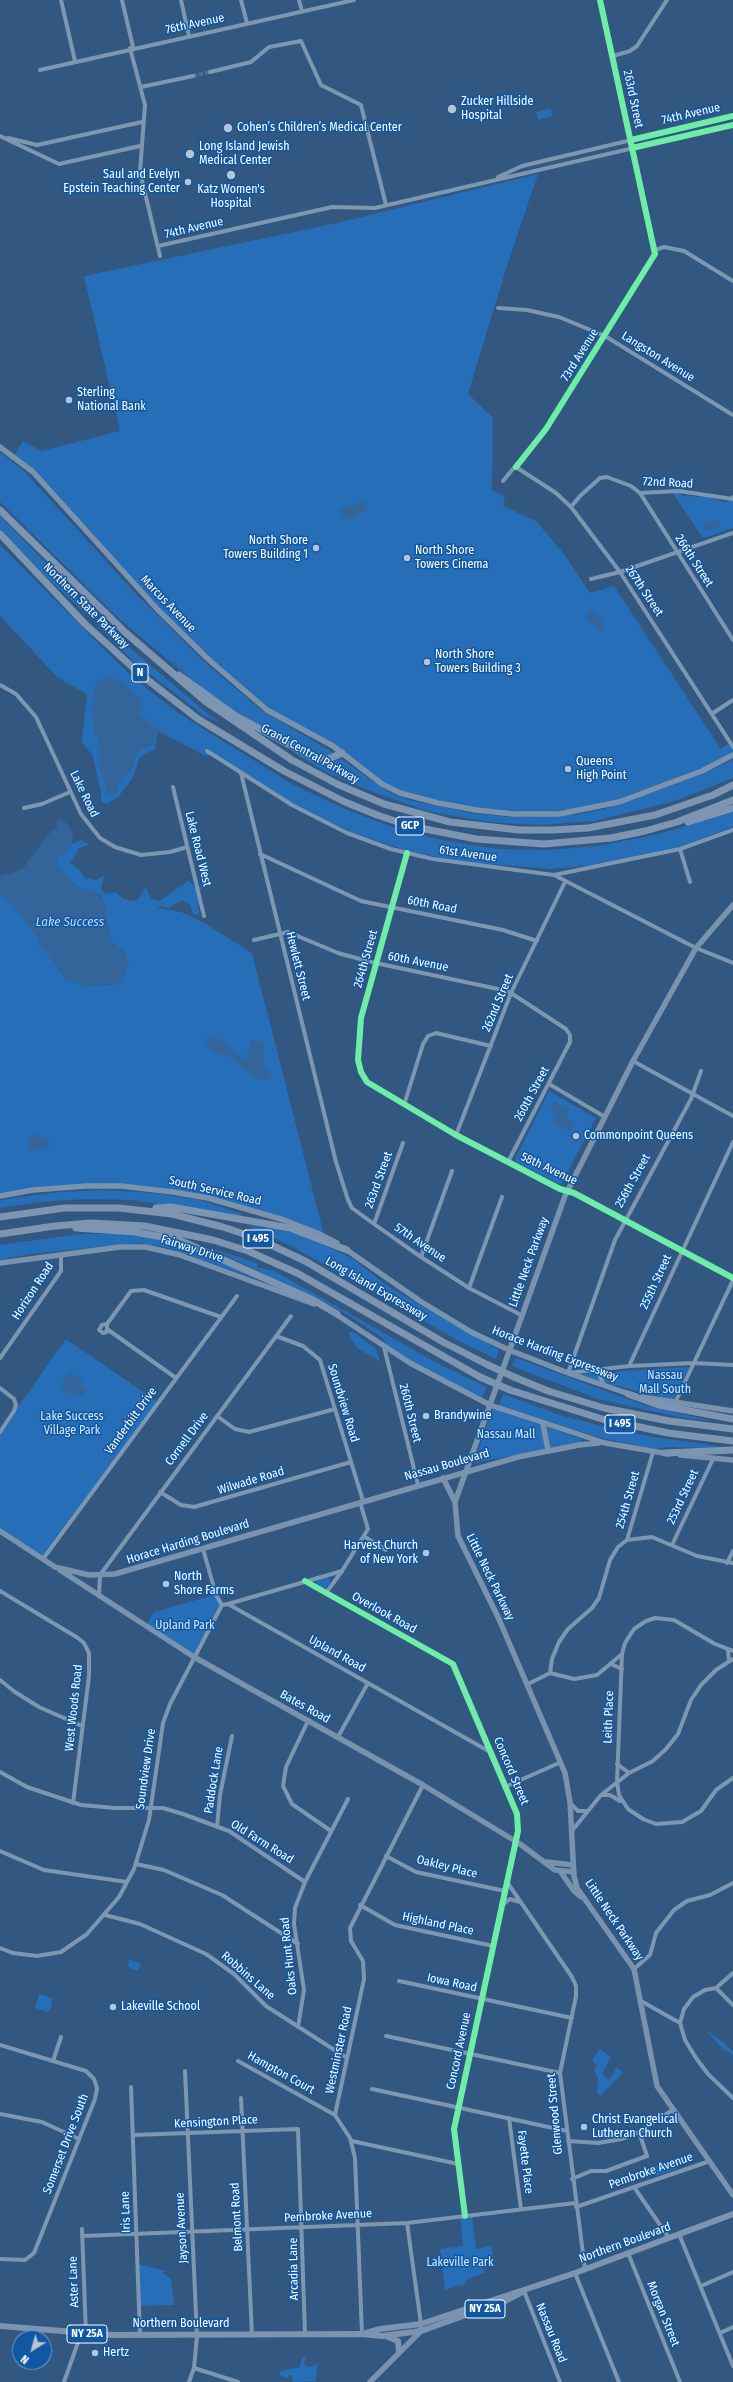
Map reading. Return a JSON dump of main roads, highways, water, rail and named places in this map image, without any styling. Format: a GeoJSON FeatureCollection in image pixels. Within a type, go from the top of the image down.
{"type":"FeatureCollection","features":[{"type":"Feature","properties":{"kind":"highway","name":"Northern State Parkway"},"geometry":{"type":"LineString","coordinates":[[0,510],[152,657],[191,691]]}},
{"type":"Feature","properties":{"kind":"highway","name":"Northern State Parkway"},"geometry":{"type":"LineString","coordinates":[[0,534],[85,624],[140,674],[198,718]]}},
{"type":"Feature","properties":{"kind":"highway"},"geometry":{"type":"LineString","coordinates":[[152,657],[236,716],[310,756],[326,760],[342,753]]}},
{"type":"Feature","properties":{"kind":"highway","name":"Grand Central Parkway"},"geometry":{"type":"LineString","coordinates":[[191,691],[262,741],[337,784],[384,804],[450,822],[519,830],[588,828],[655,815],[713,795],[733,785]]}},
{"type":"Feature","properties":{"kind":"highway","name":"Grand Central Parkway"},"geometry":{"type":"LineString","coordinates":[[198,718],[255,755],[345,802],[410,826],[476,840],[544,844],[612,838],[678,822],[733,800]]}},
{"type":"Feature","properties":{"kind":"highway"},"geometry":{"type":"LineString","coordinates":[[645,831],[700,819],[733,808]]}},
{"type":"Feature","properties":{"kind":"highway","name":"Long Island Expressway"},"geometry":{"type":"LineString","coordinates":[[0,1217],[64,1208],[136,1209],[207,1222],[240,1232],[272,1245],[304,1261],[443,1342],[514,1377],[548,1390],[604,1408],[669,1421],[733,1429]]}},
{"type":"Feature","properties":{"kind":"highway"},"geometry":{"type":"LineString","coordinates":[[136,1209],[171,1208],[284,1227],[347,1250]]}},
{"type":"Feature","properties":{"kind":"highway","name":"Long Island Expressway"},"geometry":{"type":"LineString","coordinates":[[0,1234],[20,1230],[91,1223],[145,1226],[197,1236],[248,1251],[308,1279],[480,1377],[510,1390],[572,1411],[634,1427],[733,1441]]}},
{"type":"Feature","properties":{"kind":"highway"},"geometry":{"type":"LineString","coordinates":[[56,1226],[135,1232],[179,1240],[313,1300],[337,1314]]}},
{"type":"Feature","properties":{"kind":"highway"},"geometry":{"type":"LineString","coordinates":[[0,1238],[20,1230]]}},
{"type":"Feature","properties":{"kind":"highway"},"geometry":{"type":"LineString","coordinates":[[628,1394],[658,1405],[733,1419]]}},
{"type":"Feature","properties":{"kind":"highway"},"geometry":{"type":"LineString","coordinates":[[665,1453],[733,1450]]}},
{"type":"Feature","properties":{"kind":"main road","name":"Marcus Avenue"},"geometry":{"type":"LineString","coordinates":[[0,447],[33,472],[158,610],[209,660],[267,710],[342,753],[382,784],[400,793],[463,808],[525,814],[559,814],[619,802],[702,771],[733,755]]}},
{"type":"Feature","properties":{"kind":"main road","name":"Little Neck Parkway"},"geometry":{"type":"LineString","coordinates":[[733,905],[696,948],[633,1060],[568,1191],[557,1215],[455,1502],[458,1537],[528,1684],[561,1762],[568,1784],[575,1883],[634,1968],[657,2086],[733,2195]]}},
{"type":"Feature","properties":{"kind":"main road","name":"South Service Road"},"geometry":{"type":"LineString","coordinates":[[0,1196],[74,1187],[115,1186],[156,1189],[190,1194],[293,1222],[325,1237]]}},
{"type":"Feature","properties":{"kind":"main road","name":"Horace Harding Expressway"},"geometry":{"type":"LineString","coordinates":[[325,1237],[347,1250],[438,1313],[509,1350],[628,1394],[675,1403],[733,1411]]}},
{"type":"Feature","properties":{"kind":"main road","name":"Fairway Drive"},"geometry":{"type":"LineString","coordinates":[[0,1263],[133,1246],[163,1250],[296,1297],[337,1314],[384,1347],[436,1378],[490,1405]]}},
{"type":"Feature","properties":{"kind":"main road"},"geometry":{"type":"LineString","coordinates":[[490,1405],[543,1424],[606,1443],[653,1452],[733,1460]]}},
{"type":"Feature","properties":{"kind":"main road"},"geometry":{"type":"LineString","coordinates":[[543,1424],[548,1450]]}},
{"type":"Feature","properties":{"kind":"main road","name":"Nassau Boulevard"},"geometry":{"type":"LineString","coordinates":[[388,1494],[466,1471],[548,1450],[590,1443],[606,1443]]}},
{"type":"Feature","properties":{"kind":"main road"},"geometry":{"type":"LineString","coordinates":[[443,1478],[455,1502]]}},
{"type":"Feature","properties":{"kind":"main road","name":"Horace Harding Boulevard"},"geometry":{"type":"LineString","coordinates":[[0,1531],[55,1567],[89,1575],[100,1575],[129,1572],[388,1494]]}},
{"type":"Feature","properties":{"kind":"main road","name":"Bates Road"},"geometry":{"type":"LineString","coordinates":[[55,1567],[194,1658],[423,1785],[515,1841],[560,1871]]}},
{"type":"Feature","properties":{"kind":"main road","name":"Bates Road"},"geometry":{"type":"LineString","coordinates":[[547,1862],[574,1869]]}},
{"type":"Feature","properties":{"kind":"main road"},"geometry":{"type":"LineString","coordinates":[[574,1869],[560,1871],[574,1891],[584,1898]]}},
{"type":"Feature","properties":{"kind":"main road","name":"Northern Boulevard"},"geometry":{"type":"LineString","coordinates":[[362,2334],[380,2329],[421,2324],[575,2273],[733,2214]]}},
{"type":"Feature","properties":{"kind":"main road","name":"Northern Boulevard"},"geometry":{"type":"LineString","coordinates":[[0,2326],[83,2334],[197,2336],[362,2334],[382,2336],[421,2331],[505,2302],[524,2290]]}},
{"type":"Feature","properties":{"kind":"main road"},"geometry":{"type":"LineString","coordinates":[[370,2382],[399,2351],[421,2331],[421,2324]]}},
{"type":"Feature","properties":{"kind":"main road"},"geometry":{"type":"LineString","coordinates":[[382,2336],[396,2340],[400,2345],[399,2351]]}},
{"type":"Feature","properties":{"kind":"water"},"geometry":{"type":"Polygon","coordinates":[[[364,501],[367,509],[348,519],[342,519],[338,509],[364,501]]]}},
{"type":"Feature","properties":{"kind":"water"},"geometry":{"type":"Polygon","coordinates":[[[718,519],[721,526],[705,531],[703,524],[718,519]]]}},
{"type":"Feature","properties":{"kind":"water"},"geometry":{"type":"Polygon","coordinates":[[[592,610],[602,622],[604,629],[602,632],[587,620],[586,615],[592,610]]]}},
{"type":"Feature","properties":{"kind":"water"},"geometry":{"type":"Polygon","coordinates":[[[106,676],[121,681],[142,701],[139,712],[156,729],[157,734],[153,746],[142,748],[137,755],[131,771],[121,779],[116,793],[112,795],[107,793],[99,763],[100,745],[94,731],[92,711],[92,702],[96,683],[106,676]]]}},
{"type":"Feature","properties":{"kind":"water","name":"Lake Success"},"geometry":{"type":"Polygon","coordinates":[[[60,819],[66,823],[73,833],[72,842],[67,851],[56,859],[57,863],[69,880],[79,888],[98,894],[106,906],[106,919],[110,938],[117,947],[125,952],[129,964],[119,984],[88,986],[66,979],[46,951],[39,947],[39,939],[16,907],[0,894],[0,876],[18,871],[24,867],[51,831],[57,828],[57,820],[60,819]]]}},
{"type":"Feature","properties":{"kind":"water"},"geometry":{"type":"Polygon","coordinates":[[[214,1037],[221,1040],[244,1060],[249,1051],[252,1039],[264,1043],[263,1052],[265,1056],[262,1064],[272,1076],[270,1079],[259,1080],[231,1058],[210,1050],[205,1041],[207,1038],[214,1037]]]}},
{"type":"Feature","properties":{"kind":"water"},"geometry":{"type":"Polygon","coordinates":[[[554,1102],[570,1109],[566,1118],[574,1123],[570,1131],[554,1123],[557,1114],[550,1109],[554,1102]]]}},
{"type":"Feature","properties":{"kind":"water"},"geometry":{"type":"Polygon","coordinates":[[[33,1133],[48,1140],[50,1146],[40,1150],[30,1148],[28,1143],[33,1133]]]}},
{"type":"Feature","properties":{"kind":"water"},"geometry":{"type":"Polygon","coordinates":[[[69,1372],[83,1382],[81,1386],[86,1390],[82,1396],[76,1393],[73,1396],[60,1387],[69,1372]]]}},
{"type":"Feature","properties":{"kind":"tunnel"},"geometry":{"type":"LineString","coordinates":[[193,76],[210,72]]}},
{"type":"Feature","properties":{"kind":"place","name":"Zucker Hillside Hospital"},"geometry":{"type":"Point","coordinates":[452,109]}},
{"type":"Feature","properties":{"kind":"place","name":"Cohen’s Children’s Medical Center"},"geometry":{"type":"Point","coordinates":[228,128]}},
{"type":"Feature","properties":{"kind":"place","name":"Long Island Jewish Medical Center"},"geometry":{"type":"Point","coordinates":[190,154]}},
{"type":"Feature","properties":{"kind":"place","name":"Katz Women's Hospital"},"geometry":{"type":"Point","coordinates":[231,175]}},
{"type":"Feature","properties":{"kind":"place","name":"Saul and Evelyn Epstein Teaching Center"},"geometry":{"type":"Point","coordinates":[188,182]}},
{"type":"Feature","properties":{"kind":"place","name":"Sterling National Bank"},"geometry":{"type":"Point","coordinates":[69,400]}},
{"type":"Feature","properties":{"kind":"place","name":"North Shore Towers Building 1"},"geometry":{"type":"Point","coordinates":[316,548]}},
{"type":"Feature","properties":{"kind":"place","name":"North Shore Towers Cinema"},"geometry":{"type":"Point","coordinates":[407,558]}},
{"type":"Feature","properties":{"kind":"place","name":"North Shore Towers Building 3"},"geometry":{"type":"Point","coordinates":[427,662]}},
{"type":"Feature","properties":{"kind":"place","name":"Queens High Point"},"geometry":{"type":"Point","coordinates":[568,769]}},
{"type":"Feature","properties":{"kind":"place","name":"Commonpoint Queens"},"geometry":{"type":"Point","coordinates":[576,1136]}},
{"type":"Feature","properties":{"kind":"place","name":"Brandywine"},"geometry":{"type":"Point","coordinates":[426,1416]}},
{"type":"Feature","properties":{"kind":"place","name":"Harvest Church of New York"},"geometry":{"type":"Point","coordinates":[426,1553]}},
{"type":"Feature","properties":{"kind":"place","name":"North Shore Farms"},"geometry":{"type":"Point","coordinates":[166,1584]}},
{"type":"Feature","properties":{"kind":"place","name":"Lakeville School"},"geometry":{"type":"Point","coordinates":[113,2007]}},
{"type":"Feature","properties":{"kind":"place","name":"Christ Evangelical Lutheran Church"},"geometry":{"type":"Point","coordinates":[584,2127]}},
{"type":"Feature","properties":{"kind":"place","name":"Hertz"},"geometry":{"type":"Point","coordinates":[95,2353]}},
{"type":"Feature","properties":{"kind":"park label","name":"Nassau Mall South"},"geometry":{"type":"Point","coordinates":[665,1383]}},
{"type":"Feature","properties":{"kind":"park label","name":"Lake Success Village Park"},"geometry":{"type":"Point","coordinates":[72,1424]}},
{"type":"Feature","properties":{"kind":"park label","name":"Nassau Mall"},"geometry":{"type":"Point","coordinates":[506,1435]}},
{"type":"Feature","properties":{"kind":"park label","name":"Upland Park"},"geometry":{"type":"Point","coordinates":[185,1626]}},
{"type":"Feature","properties":{"kind":"park label","name":"Lakeville Park"},"geometry":{"type":"Point","coordinates":[460,2263]}}]}
